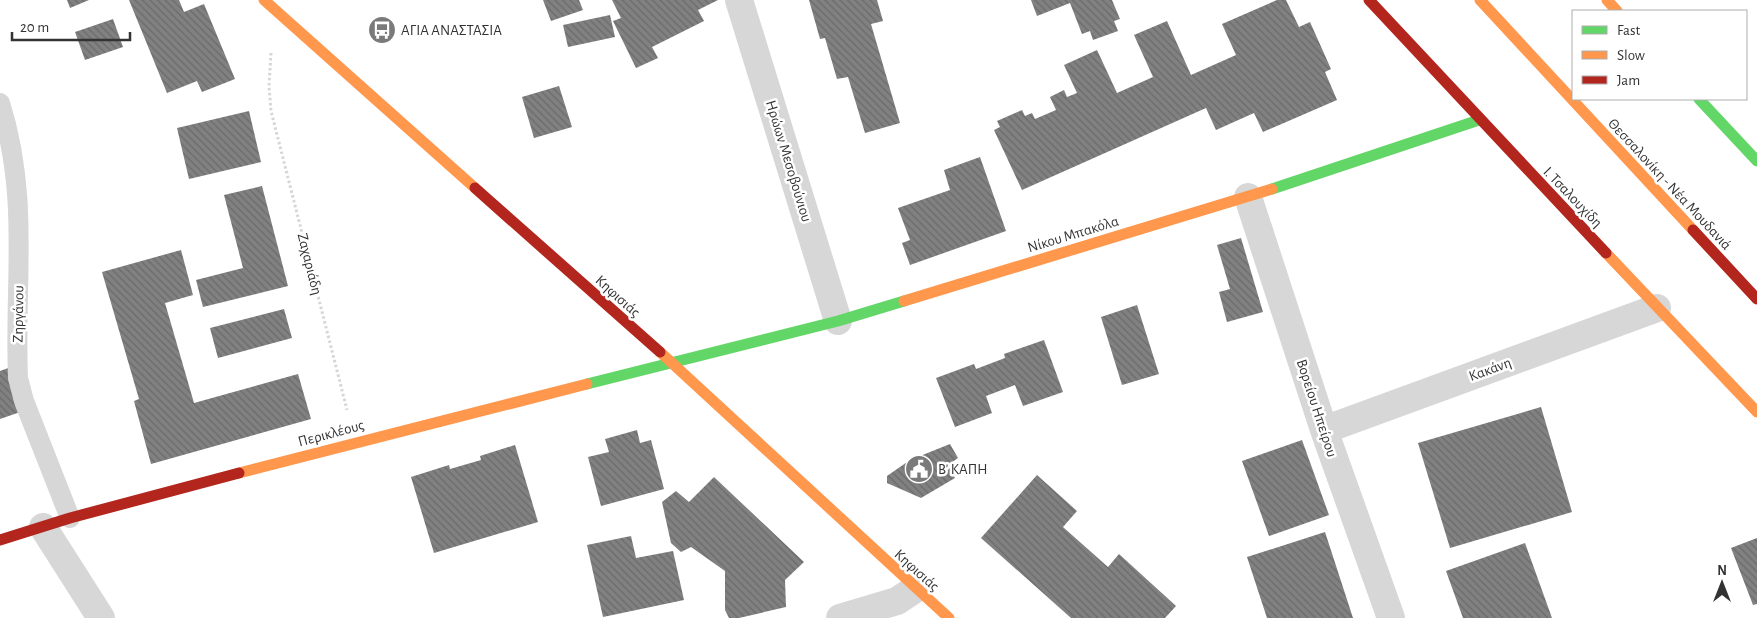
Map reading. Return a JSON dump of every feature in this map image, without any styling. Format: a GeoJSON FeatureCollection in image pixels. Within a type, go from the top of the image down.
{"type":"FeatureCollection","features":[{"type":"Feature","properties":{"kind":"main road","name":"Κηφισιάς"},"geometry":{"type":"LineString","coordinates":[[264,0],[673,364],[915,589],[949,618]]}},
{"type":"Feature","properties":{"kind":"main road","name":"Ι. Τσαλουχίδη"},"geometry":{"type":"LineString","coordinates":[[1369,0],[1479,120],[1757,412]]}},
{"type":"Feature","properties":{"kind":"main road","name":"Θεσσαλονίκη - Νέα Μουδανιά"},"geometry":{"type":"LineString","coordinates":[[1480,0],[1572,100]]}},
{"type":"Feature","properties":{"kind":"main road"},"geometry":{"type":"LineString","coordinates":[[1607,0],[1616,10]]}},
{"type":"Feature","properties":{"kind":"main road","name":"Θεσσαλονίκη - Νέα Μουδανιά"},"geometry":{"type":"LineString","coordinates":[[1572,100],[1757,300]]}},
{"type":"Feature","properties":{"kind":"main road"},"geometry":{"type":"LineString","coordinates":[[1700,100],[1757,161]]}},
{"type":"Feature","properties":{"kind":"main road","name":"Νίκου Μπακόλα"},"geometry":{"type":"LineString","coordinates":[[673,364],[838,321],[1248,197],[1479,120]]}},
{"type":"Feature","properties":{"kind":"main road","name":"Περικλέους"},"geometry":{"type":"LineString","coordinates":[[0,540],[70,518],[355,442],[673,364]]}},
{"type":"Feature","properties":{"kind":"street","name":"Ηρώων Μεσοβούνιου"},"geometry":{"type":"LineString","coordinates":[[739,0],[838,321]]}},
{"type":"Feature","properties":{"kind":"street","name":"Βορείου Ηπείρου"},"geometry":{"type":"LineString","coordinates":[[1248,197],[1324,430],[1391,618]]}},
{"type":"Feature","properties":{"kind":"street","name":"Κακάνη"},"geometry":{"type":"LineString","coordinates":[[1324,430],[1657,308]]}},
{"type":"Feature","properties":{"kind":"street"},"geometry":{"type":"LineString","coordinates":[[43,526],[101,618]]}},
{"type":"Feature","properties":{"kind":"street"},"geometry":{"type":"LineString","coordinates":[[840,618],[897,600],[915,589]]}},
{"type":"Feature","properties":{"kind":"lane","name":"Ζηργάνου"},"geometry":{"type":"LineString","coordinates":[[0,103],[7,125],[16,174],[20,232],[18,378],[24,401],[70,518]]}},
{"type":"Feature","properties":{"kind":"path","name":"Ζαχαριάδη"},"geometry":{"type":"LineString","coordinates":[[269,86],[271,111],[355,442]]}},
{"type":"Feature","properties":{"kind":"building"},"geometry":{"type":"Polygon","coordinates":[[[67,0],[89,0],[70,8],[67,0]]]}},
{"type":"Feature","properties":{"kind":"building"},"geometry":{"type":"Polygon","coordinates":[[[129,0],[179,0],[184,12],[204,4],[235,79],[202,92],[197,81],[167,93],[129,0]]]}},
{"type":"Feature","properties":{"kind":"building"},"geometry":{"type":"Polygon","coordinates":[[[543,0],[579,0],[583,10],[551,21],[543,0]]]}},
{"type":"Feature","properties":{"kind":"building"},"geometry":{"type":"Polygon","coordinates":[[[612,0],[718,0],[698,10],[704,21],[652,47],[658,58],[636,68],[613,21],[621,18],[612,0]]]}},
{"type":"Feature","properties":{"kind":"building"},"geometry":{"type":"Polygon","coordinates":[[[809,0],[877,0],[883,21],[871,24],[900,123],[865,133],[848,77],[837,79],[825,38],[820,39],[809,0]]]}},
{"type":"Feature","properties":{"kind":"building"},"geometry":{"type":"Polygon","coordinates":[[[1031,0],[1112,0],[1120,19],[1114,21],[1118,31],[1093,40],[1090,31],[1082,34],[1070,3],[1037,16],[1031,0]]]}},
{"type":"Feature","properties":{"kind":"building"},"geometry":{"type":"Polygon","coordinates":[[[1277,0],[1286,0],[1299,27],[1310,22],[1331,69],[1325,72],[1337,100],[1263,132],[1254,113],[1216,130],[1206,108],[1022,190],[994,130],[1000,127],[997,121],[1022,110],[1025,116],[1032,113],[1035,119],[1056,110],[1050,97],[1064,90],[1067,97],[1077,93],[1064,65],[1097,50],[1117,93],[1153,77],[1134,35],[1167,21],[1191,75],[1236,55],[1222,24],[1277,0]]]}},
{"type":"Feature","properties":{"kind":"building"},"geometry":{"type":"Polygon","coordinates":[[[610,15],[615,37],[568,47],[563,25],[610,15]]]}},
{"type":"Feature","properties":{"kind":"building"},"geometry":{"type":"Polygon","coordinates":[[[113,19],[123,47],[85,60],[75,32],[113,19]]]}},
{"type":"Feature","properties":{"kind":"building"},"geometry":{"type":"Polygon","coordinates":[[[559,86],[572,127],[534,138],[522,97],[559,86]]]}},
{"type":"Feature","properties":{"kind":"building"},"geometry":{"type":"Polygon","coordinates":[[[249,111],[261,162],[189,179],[177,128],[249,111]]]}},
{"type":"Feature","properties":{"kind":"building"},"geometry":{"type":"Polygon","coordinates":[[[980,157],[1006,231],[910,265],[902,243],[910,240],[898,208],[950,190],[944,170],[980,157]]]}},
{"type":"Feature","properties":{"kind":"building"},"geometry":{"type":"Polygon","coordinates":[[[262,186],[288,286],[203,307],[196,280],[243,268],[224,195],[262,186]]]}},
{"type":"Feature","properties":{"kind":"building"},"geometry":{"type":"Polygon","coordinates":[[[1241,238],[1263,312],[1227,322],[1219,292],[1230,289],[1217,245],[1241,238]]]}},
{"type":"Feature","properties":{"kind":"building"},"geometry":{"type":"Polygon","coordinates":[[[181,250],[193,295],[165,303],[194,403],[298,374],[311,419],[151,464],[134,401],[139,399],[102,272],[181,250]]]}},
{"type":"Feature","properties":{"kind":"building"},"geometry":{"type":"Polygon","coordinates":[[[1137,305],[1159,374],[1122,385],[1101,317],[1137,305]]]}},
{"type":"Feature","properties":{"kind":"building"},"geometry":{"type":"Polygon","coordinates":[[[284,309],[292,338],[218,358],[210,328],[284,309]]]}},
{"type":"Feature","properties":{"kind":"building"},"geometry":{"type":"Polygon","coordinates":[[[1044,340],[1063,392],[1023,406],[1015,385],[986,396],[992,413],[955,427],[936,378],[974,364],[976,369],[1005,358],[1004,354],[1044,340]]]}},
{"type":"Feature","properties":{"kind":"building"},"geometry":{"type":"Polygon","coordinates":[[[11,367],[26,410],[0,419],[0,371],[11,367]]]}},
{"type":"Feature","properties":{"kind":"building"},"geometry":{"type":"Polygon","coordinates":[[[1541,407],[1572,512],[1450,548],[1418,443],[1541,407]]]}},
{"type":"Feature","properties":{"kind":"building"},"geometry":{"type":"Polygon","coordinates":[[[637,430],[640,443],[651,440],[664,489],[601,506],[588,457],[609,452],[605,439],[637,430]]]}},
{"type":"Feature","properties":{"kind":"building"},"geometry":{"type":"Polygon","coordinates":[[[1302,440],[1329,515],[1269,536],[1242,461],[1302,440]]]}},
{"type":"Feature","properties":{"kind":"building"},"geometry":{"type":"Polygon","coordinates":[[[950,444],[958,458],[948,465],[955,478],[921,498],[887,483],[887,476],[910,460],[950,444]]]}},
{"type":"Feature","properties":{"kind":"building"},"geometry":{"type":"Polygon","coordinates":[[[515,445],[538,522],[434,553],[411,477],[449,465],[450,469],[481,460],[480,456],[515,445]]]}},
{"type":"Feature","properties":{"kind":"building"},"geometry":{"type":"Polygon","coordinates":[[[1037,475],[1077,511],[1063,527],[1108,567],[1119,554],[1176,606],[1165,618],[1071,618],[981,538],[1037,475]]]}},
{"type":"Feature","properties":{"kind":"building"},"geometry":{"type":"Polygon","coordinates":[[[714,477],[804,562],[785,580],[786,607],[739,618],[729,618],[725,610],[725,571],[691,547],[681,552],[671,543],[662,502],[676,491],[689,502],[714,477]]]}},
{"type":"Feature","properties":{"kind":"building"},"geometry":{"type":"Polygon","coordinates":[[[1325,532],[1353,618],[1267,618],[1247,557],[1325,532]]]}},
{"type":"Feature","properties":{"kind":"building"},"geometry":{"type":"Polygon","coordinates":[[[631,536],[636,558],[673,551],[684,600],[603,617],[587,545],[631,536]]]}},
{"type":"Feature","properties":{"kind":"building"},"geometry":{"type":"Polygon","coordinates":[[[1757,538],[1757,604],[1753,605],[1731,548],[1757,538]]]}},
{"type":"Feature","properties":{"kind":"building"},"geometry":{"type":"Polygon","coordinates":[[[1525,543],[1552,618],[1463,618],[1446,571],[1525,543]]]}},
{"type":"Feature","properties":{"kind":"traffic: fast"},"geometry":{"type":"LineString","coordinates":[[1700,100],[1757,161]]}},
{"type":"Feature","properties":{"kind":"traffic: fast"},"geometry":{"type":"LineString","coordinates":[[1272,189],[1479,120]]}},
{"type":"Feature","properties":{"kind":"traffic: fast"},"geometry":{"type":"LineString","coordinates":[[587,384],[838,321],[904,301]]}},
{"type":"Feature","properties":{"kind":"traffic: slow"},"geometry":{"type":"LineString","coordinates":[[264,0],[475,188]]}},
{"type":"Feature","properties":{"kind":"traffic: slow"},"geometry":{"type":"LineString","coordinates":[[1480,0],[1572,99]]}},
{"type":"Feature","properties":{"kind":"traffic: slow"},"geometry":{"type":"LineString","coordinates":[[1607,0],[1616,10]]}},
{"type":"Feature","properties":{"kind":"traffic: slow"},"geometry":{"type":"LineString","coordinates":[[1573,100],[1693,230]]}},
{"type":"Feature","properties":{"kind":"traffic: slow"},"geometry":{"type":"LineString","coordinates":[[904,301],[1272,189]]}},
{"type":"Feature","properties":{"kind":"traffic: slow"},"geometry":{"type":"LineString","coordinates":[[1606,253],[1757,412]]}},
{"type":"Feature","properties":{"kind":"traffic: slow"},"geometry":{"type":"LineString","coordinates":[[660,352],[949,618]]}},
{"type":"Feature","properties":{"kind":"traffic: slow"},"geometry":{"type":"LineString","coordinates":[[239,473],[587,384]]}},
{"type":"Feature","properties":{"kind":"traffic: jam"},"geometry":{"type":"LineString","coordinates":[[1369,0],[1606,253]]}},
{"type":"Feature","properties":{"kind":"traffic: jam"},"geometry":{"type":"LineString","coordinates":[[475,188],[660,352]]}},
{"type":"Feature","properties":{"kind":"traffic: jam"},"geometry":{"type":"LineString","coordinates":[[1693,230],[1757,299]]}},
{"type":"Feature","properties":{"kind":"traffic: jam"},"geometry":{"type":"LineString","coordinates":[[0,540],[70,518],[239,473]]}},
{"type":"Feature","properties":{"kind":"place","name":"ΑΓΙΑ ΑΝΑΣΤΑΣΙΑ"},"geometry":{"type":"Point","coordinates":[382,30]}},
{"type":"Feature","properties":{"kind":"place","name":"Β' ΚΑΠΗ"},"geometry":{"type":"Point","coordinates":[919,469]}}]}
